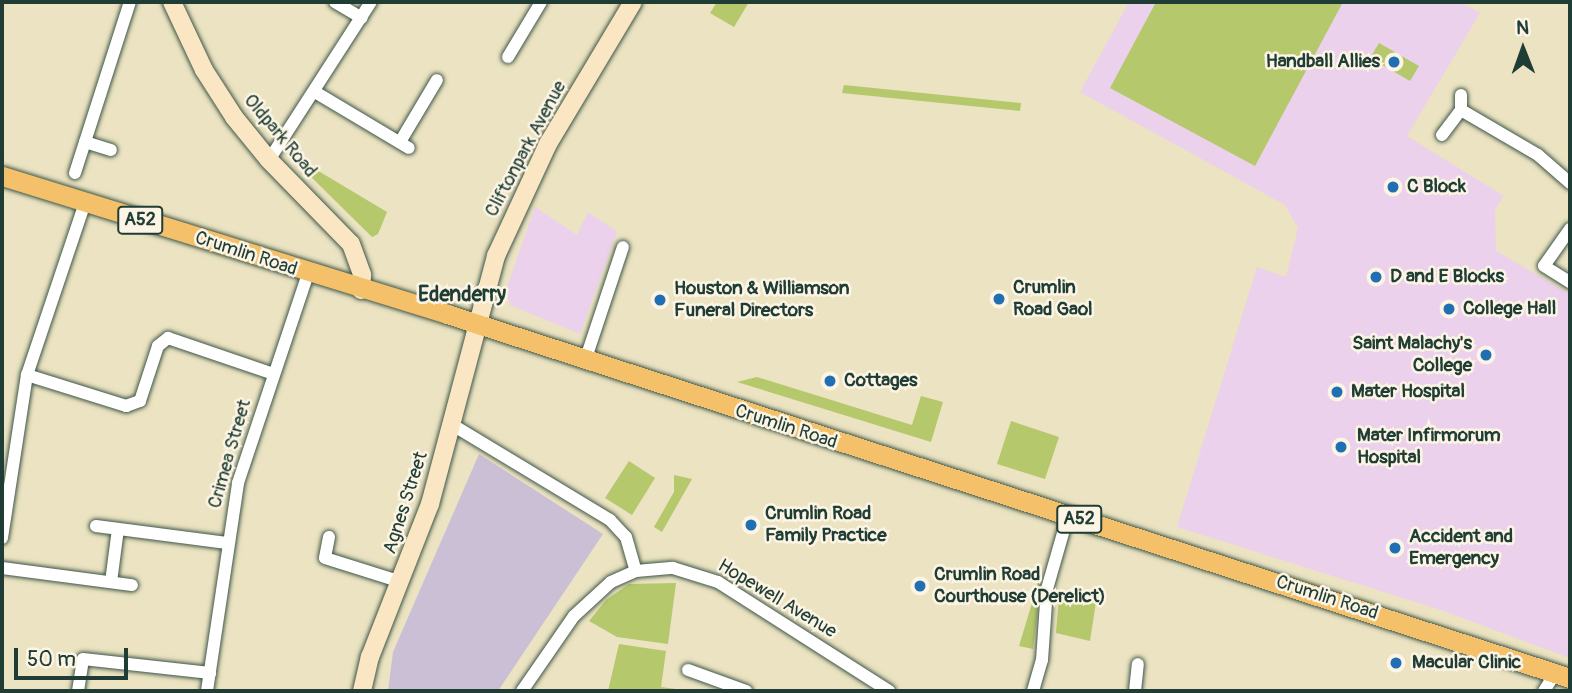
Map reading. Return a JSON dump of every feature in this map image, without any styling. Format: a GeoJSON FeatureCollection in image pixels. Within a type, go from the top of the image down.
{"type":"FeatureCollection","features":[{"type":"Feature","properties":{"kind":"main road","name":"Oldpark Road"},"geometry":{"type":"LineString","coordinates":[[172,2],[204,70],[269,160],[351,244],[362,275],[361,290]]}},
{"type":"Feature","properties":{"kind":"main road","name":"Cliftonpark Avenue"},"geometry":{"type":"LineString","coordinates":[[476,324],[496,256],[526,186],[633,2]]}},
{"type":"Feature","properties":{"kind":"main road","name":"Crumlin Road"},"geometry":{"type":"LineString","coordinates":[[2,176],[308,274],[476,324],[1563,675]]}},
{"type":"Feature","properties":{"kind":"main road","name":"Agnes Street"},"geometry":{"type":"LineString","coordinates":[[362,691],[370,657],[426,516],[476,324]]}},
{"type":"Feature","properties":{"kind":"street"},"geometry":{"type":"LineString","coordinates":[[75,173],[130,2]]}},
{"type":"Feature","properties":{"kind":"street"},"geometry":{"type":"LineString","coordinates":[[335,2],[362,18]]}},
{"type":"Feature","properties":{"kind":"street"},"geometry":{"type":"LineString","coordinates":[[269,160],[371,2]]}},
{"type":"Feature","properties":{"kind":"street"},"geometry":{"type":"LineString","coordinates":[[508,57],[541,2]]}},
{"type":"Feature","properties":{"kind":"street"},"geometry":{"type":"LineString","coordinates":[[315,92],[404,145],[436,80]]}},
{"type":"Feature","properties":{"kind":"street"},"geometry":{"type":"LineString","coordinates":[[1442,135],[1461,110],[1461,95]]}},
{"type":"Feature","properties":{"kind":"street"},"geometry":{"type":"LineString","coordinates":[[1461,110],[1538,155],[1570,183]]}},
{"type":"Feature","properties":{"kind":"street"},"geometry":{"type":"LineString","coordinates":[[85,142],[111,150]]}},
{"type":"Feature","properties":{"kind":"street"},"geometry":{"type":"LineString","coordinates":[[2,538],[5,487],[27,375],[85,203]]}},
{"type":"Feature","properties":{"kind":"street"},"geometry":{"type":"LineString","coordinates":[[1570,229],[1544,266],[1570,282]]}},
{"type":"Feature","properties":{"kind":"street"},"geometry":{"type":"LineString","coordinates":[[585,361],[623,247]]}},
{"type":"Feature","properties":{"kind":"street","name":"Crimea Street"},"geometry":{"type":"LineString","coordinates":[[207,691],[238,483],[308,274]]}},
{"type":"Feature","properties":{"kind":"street"},"geometry":{"type":"LineString","coordinates":[[27,375],[126,406],[140,401],[158,346],[168,338],[274,374]]}},
{"type":"Feature","properties":{"kind":"street"},"geometry":{"type":"LineString","coordinates":[[452,424],[610,520],[626,537],[636,571]]}},
{"type":"Feature","properties":{"kind":"street"},"geometry":{"type":"LineString","coordinates":[[1033,691],[1042,660],[1047,589],[1068,516]]}},
{"type":"Feature","properties":{"kind":"street"},"geometry":{"type":"LineString","coordinates":[[96,526],[227,543]]}},
{"type":"Feature","properties":{"kind":"street"},"geometry":{"type":"LineString","coordinates":[[111,582],[118,529]]}},
{"type":"Feature","properties":{"kind":"street"},"geometry":{"type":"LineString","coordinates":[[329,537],[326,558],[401,582]]}},
{"type":"Feature","properties":{"kind":"street"},"geometry":{"type":"LineString","coordinates":[[2,568],[132,585]]}},
{"type":"Feature","properties":{"kind":"street","name":"Hopewell Avenue"},"geometry":{"type":"LineString","coordinates":[[522,691],[574,616],[611,582],[636,571],[673,568],[718,582],[890,691]]}},
{"type":"Feature","properties":{"kind":"street"},"geometry":{"type":"LineString","coordinates":[[78,691],[83,659],[209,673]]}},
{"type":"Feature","properties":{"kind":"street"},"geometry":{"type":"LineString","coordinates":[[1135,691],[1138,664]]}},
{"type":"Feature","properties":{"kind":"street"},"geometry":{"type":"LineString","coordinates":[[688,670],[746,691]]}},
{"type":"Feature","properties":{"kind":"street"},"geometry":{"type":"LineString","coordinates":[[1544,691],[1563,675]]}},
{"type":"Feature","properties":{"kind":"shaded area"},"geometry":{"type":"Polygon","coordinates":[[[1129,2],[1460,2],[1480,13],[1407,136],[1504,196],[1495,209],[1496,251],[1570,294],[1570,658],[1441,610],[1177,527],[1257,267],[1286,277],[1298,228],[1285,205],[1080,92],[1129,2]]]}},
{"type":"Feature","properties":{"kind":"shaded area"},"geometry":{"type":"Polygon","coordinates":[[[535,207],[577,235],[588,212],[617,232],[580,334],[510,305],[506,290],[535,207]]]}},
{"type":"Feature","properties":{"kind":"shaded area"},"geometry":{"type":"Polygon","coordinates":[[[479,454],[603,534],[498,691],[388,691],[393,652],[479,454]]]}},
{"type":"Feature","properties":{"kind":"green space"},"geometry":{"type":"Polygon","coordinates":[[[717,2],[749,2],[734,27],[710,13],[717,2]]]}},
{"type":"Feature","properties":{"kind":"green space"},"geometry":{"type":"Polygon","coordinates":[[[1156,2],[1343,2],[1255,166],[1110,88],[1156,2]]]}},
{"type":"Feature","properties":{"kind":"green space","name":"Handball Allies"},"geometry":{"type":"Polygon","coordinates":[[[1379,43],[1419,66],[1410,81],[1370,58],[1379,43]]]}},
{"type":"Feature","properties":{"kind":"green space"},"geometry":{"type":"Polygon","coordinates":[[[844,85],[1021,103],[1020,111],[842,93],[844,85]]]}},
{"type":"Feature","properties":{"kind":"green space"},"geometry":{"type":"Polygon","coordinates":[[[300,160],[387,212],[378,234],[372,237],[298,164],[300,160]]]}},
{"type":"Feature","properties":{"kind":"green space"},"geometry":{"type":"Polygon","coordinates":[[[757,377],[912,425],[921,396],[943,402],[931,442],[737,382],[757,377]]]}},
{"type":"Feature","properties":{"kind":"green space"},"geometry":{"type":"Polygon","coordinates":[[[1011,421],[1059,437],[1045,479],[997,464],[1011,421]]]}},
{"type":"Feature","properties":{"kind":"green space"},"geometry":{"type":"Polygon","coordinates":[[[629,461],[655,478],[632,515],[605,498],[629,461]]]}},
{"type":"Feature","properties":{"kind":"green space"},"geometry":{"type":"Polygon","coordinates":[[[674,475],[692,479],[662,532],[654,527],[674,492],[674,475]]]}},
{"type":"Feature","properties":{"kind":"green space"},"geometry":{"type":"Polygon","coordinates":[[[676,583],[668,644],[617,637],[589,621],[606,600],[629,584],[676,583]]]}},
{"type":"Feature","properties":{"kind":"green space"},"geometry":{"type":"Polygon","coordinates":[[[1038,583],[1041,584],[1033,649],[1019,646],[1038,583]]]}},
{"type":"Feature","properties":{"kind":"green space"},"geometry":{"type":"Polygon","coordinates":[[[1059,596],[1096,602],[1090,641],[1056,633],[1059,596]]]}},
{"type":"Feature","properties":{"kind":"green space"},"geometry":{"type":"Polygon","coordinates":[[[619,644],[666,651],[661,687],[691,691],[608,691],[619,644]]]}},
{"type":"Feature","properties":{"kind":"place","name":"Handball Allies"},"geometry":{"type":"Point","coordinates":[1394,62]}},
{"type":"Feature","properties":{"kind":"place","name":"C Block"},"geometry":{"type":"Point","coordinates":[1393,187]}},
{"type":"Feature","properties":{"kind":"place","name":"D and E Blocks"},"geometry":{"type":"Point","coordinates":[1376,277]}},
{"type":"Feature","properties":{"kind":"place","name":"Crumlin Road Gaol"},"geometry":{"type":"Point","coordinates":[999,299]}},
{"type":"Feature","properties":{"kind":"place","name":"Houston & Williamson Funeral Directors"},"geometry":{"type":"Point","coordinates":[660,300]}},
{"type":"Feature","properties":{"kind":"place","name":"College Hall"},"geometry":{"type":"Point","coordinates":[1449,309]}},
{"type":"Feature","properties":{"kind":"place","name":"Saint Malachy's College"},"geometry":{"type":"Point","coordinates":[1486,355]}},
{"type":"Feature","properties":{"kind":"place","name":"Cottages"},"geometry":{"type":"Point","coordinates":[830,381]}},
{"type":"Feature","properties":{"kind":"place","name":"Mater Hospital"},"geometry":{"type":"Point","coordinates":[1337,392]}},
{"type":"Feature","properties":{"kind":"place","name":"Mater Infirmorum Hospital"},"geometry":{"type":"Point","coordinates":[1341,447]}},
{"type":"Feature","properties":{"kind":"place","name":"Crumlin Road Family Practice"},"geometry":{"type":"Point","coordinates":[751,525]}},
{"type":"Feature","properties":{"kind":"place","name":"Accident and Emergency"},"geometry":{"type":"Point","coordinates":[1395,548]}},
{"type":"Feature","properties":{"kind":"place","name":"Crumlin Road Courthouse (Derelict)"},"geometry":{"type":"Point","coordinates":[920,586]}},
{"type":"Feature","properties":{"kind":"place","name":"Macular Clinic"},"geometry":{"type":"Point","coordinates":[1396,663]}},
{"type":"Feature","properties":{"kind":"district","name":"Edenderry"},"geometry":{"type":"Point","coordinates":[462,295]}}]}
